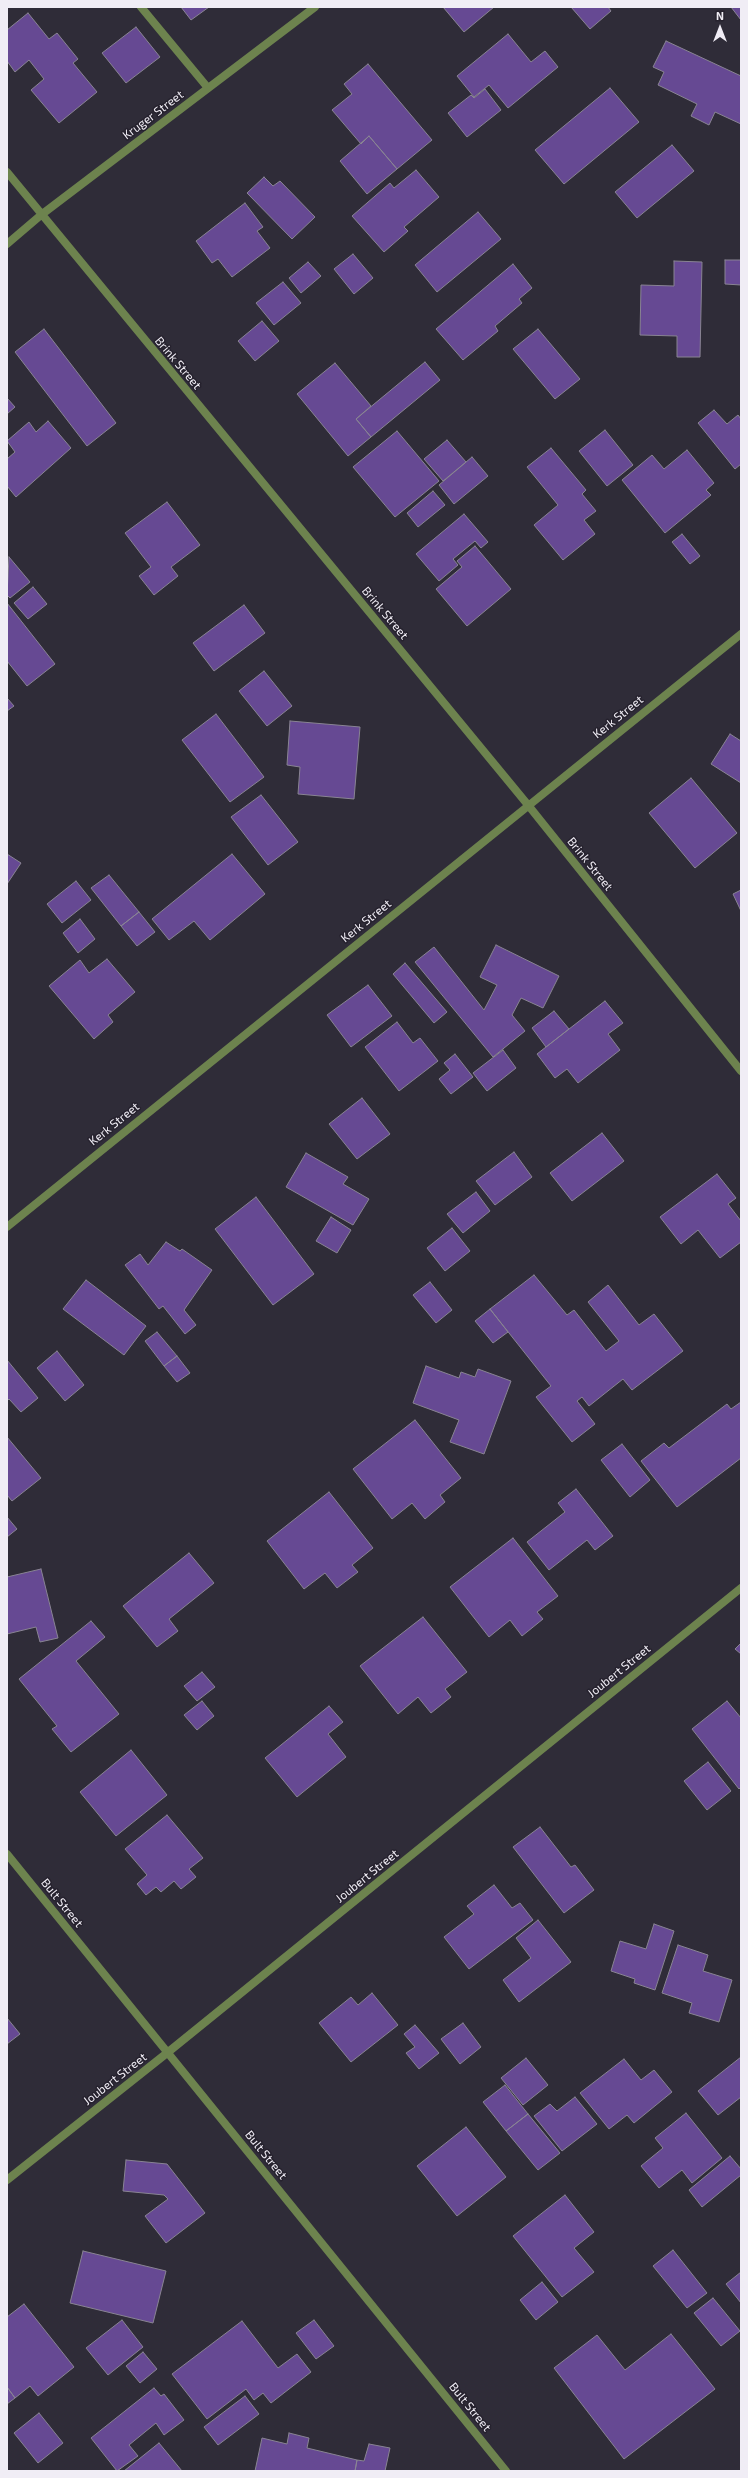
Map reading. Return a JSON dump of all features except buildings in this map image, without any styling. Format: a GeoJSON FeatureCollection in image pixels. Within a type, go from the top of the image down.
{"type":"FeatureCollection","features":[{"type":"Feature","properties":{"kind":"street"},"geometry":{"type":"LineString","coordinates":[[141,7],[208,88]]}},
{"type":"Feature","properties":{"kind":"street","name":"Kruger Street"},"geometry":{"type":"LineString","coordinates":[[7,244],[41,215],[315,7]]}},
{"type":"Feature","properties":{"kind":"street","name":"Brink Street"},"geometry":{"type":"LineString","coordinates":[[7,172],[528,805],[741,1071]]}},
{"type":"Feature","properties":{"kind":"street","name":"Kerk Street"},"geometry":{"type":"LineString","coordinates":[[7,1227],[741,634]]}},
{"type":"Feature","properties":{"kind":"street","name":"Joubert Street"},"geometry":{"type":"LineString","coordinates":[[7,2180],[167,2053],[741,1588]]}},
{"type":"Feature","properties":{"kind":"street","name":"Bult Street"},"geometry":{"type":"LineString","coordinates":[[7,1854],[506,2471]]}}]}
